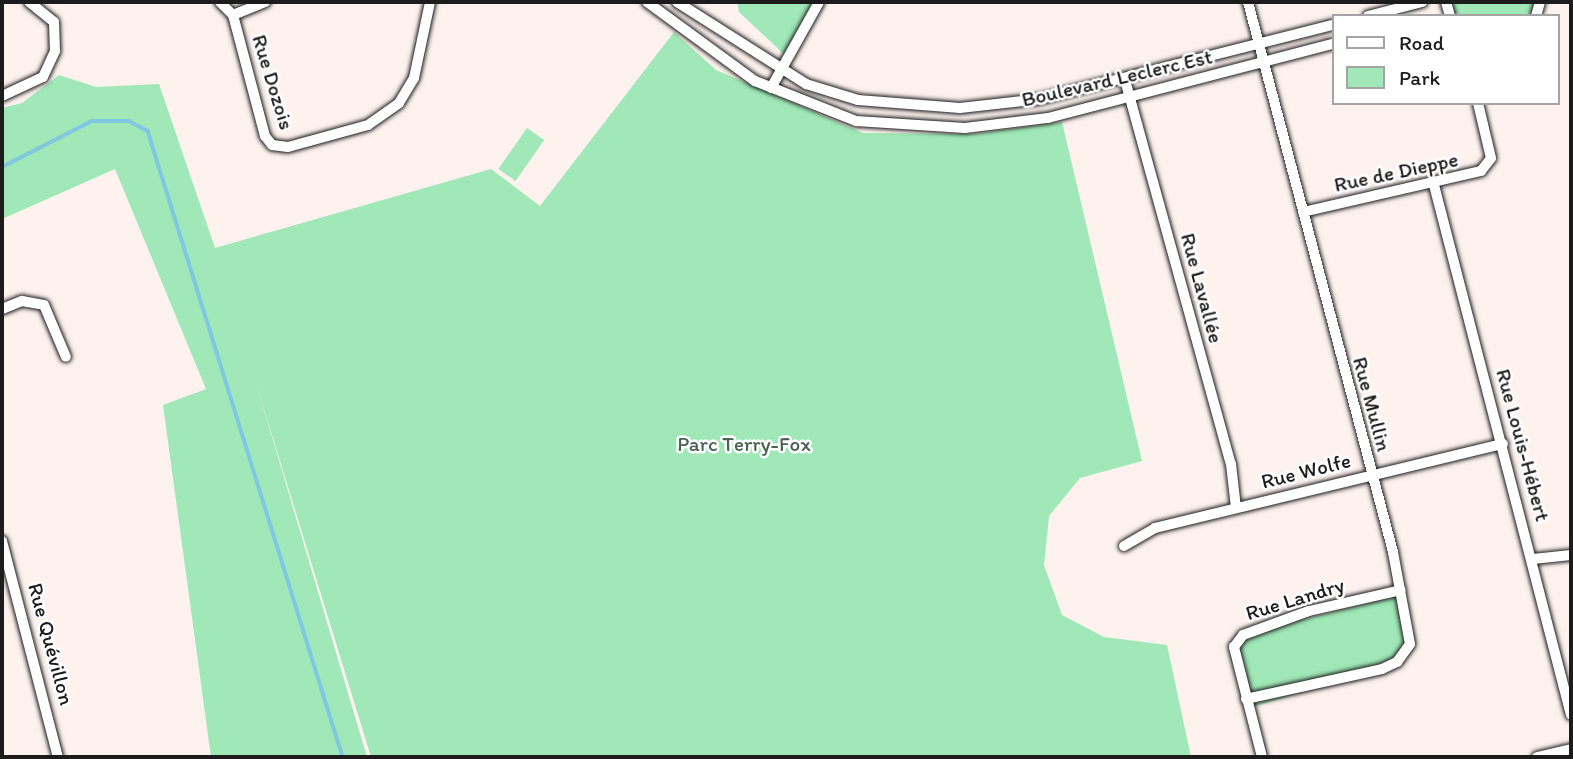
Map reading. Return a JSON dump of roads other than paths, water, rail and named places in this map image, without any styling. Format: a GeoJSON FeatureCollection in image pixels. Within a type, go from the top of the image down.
{"type":"FeatureCollection","features":[{"type":"Feature","properties":{"kind":"street"},"geometry":{"type":"LineString","coordinates":[[2,96],[43,77],[55,51],[54,22],[29,2]]}},
{"type":"Feature","properties":{"kind":"street","name":"Rue Dozois"},"geometry":{"type":"LineString","coordinates":[[220,2],[233,15],[265,136],[272,145],[288,147],[369,125],[399,103],[414,78],[430,2]]}},
{"type":"Feature","properties":{"kind":"street"},"geometry":{"type":"LineString","coordinates":[[233,15],[265,2]]}},
{"type":"Feature","properties":{"kind":"street","name":"Boulevard Leclerc Est"},"geometry":{"type":"LineString","coordinates":[[677,2],[782,71],[858,100],[960,108],[1040,99],[1125,80],[1332,25]]}},
{"type":"Feature","properties":{"kind":"street"},"geometry":{"type":"LineString","coordinates":[[771,89],[819,2]]}},
{"type":"Feature","properties":{"kind":"street","name":"Rue Mullin"},"geometry":{"type":"LineString","coordinates":[[1246,699],[1397,662],[1410,643],[1401,590],[1248,2]]}},
{"type":"Feature","properties":{"kind":"street"},"geometry":{"type":"LineString","coordinates":[[1376,14],[1422,2]]}},
{"type":"Feature","properties":{"kind":"street","name":"Boulevard Leclerc Est"},"geometry":{"type":"LineString","coordinates":[[652,3],[771,89],[856,121],[965,128],[1048,118],[1332,44]]}},
{"type":"Feature","properties":{"kind":"street","name":"Rue Lavallée"},"geometry":{"type":"LineString","coordinates":[[1125,80],[1231,464],[1236,508]]}},
{"type":"Feature","properties":{"kind":"street"},"geometry":{"type":"LineString","coordinates":[[1040,99],[1048,118]]}},
{"type":"Feature","properties":{"kind":"street","name":"Rue de Dieppe"},"geometry":{"type":"LineString","coordinates":[[1303,212],[1473,175],[1491,158],[1478,105]]}},
{"type":"Feature","properties":{"kind":"street","name":"Rue Louis-Hébert"},"geometry":{"type":"LineString","coordinates":[[1434,185],[1533,559],[1571,715]]}},
{"type":"Feature","properties":{"kind":"street"},"geometry":{"type":"LineString","coordinates":[[2,309],[22,301],[44,304],[66,357]]}},
{"type":"Feature","properties":{"kind":"street","name":"Rue Wolfe"},"geometry":{"type":"LineString","coordinates":[[1124,546],[1155,528],[1503,444]]}},
{"type":"Feature","properties":{"kind":"street","name":"Rue Quévillon"},"geometry":{"type":"LineString","coordinates":[[2,541],[58,757]]}},
{"type":"Feature","properties":{"kind":"street"},"geometry":{"type":"LineString","coordinates":[[1533,559],[1571,555]]}},
{"type":"Feature","properties":{"kind":"street","name":"Rue Landry"},"geometry":{"type":"LineString","coordinates":[[1262,757],[1234,647],[1242,635],[1309,611],[1401,590]]}},
{"type":"Feature","properties":{"kind":"street"},"geometry":{"type":"LineString","coordinates":[[1537,757],[1571,749]]}},
{"type":"Feature","properties":{"kind":"waterway"},"geometry":{"type":"LineString","coordinates":[[2,167],[92,121],[129,121],[148,131],[343,757]]}},
{"type":"Feature","properties":{"kind":"park label","name":"Parc Terry-Fox"},"geometry":{"type":"Point","coordinates":[744,444]}}]}
